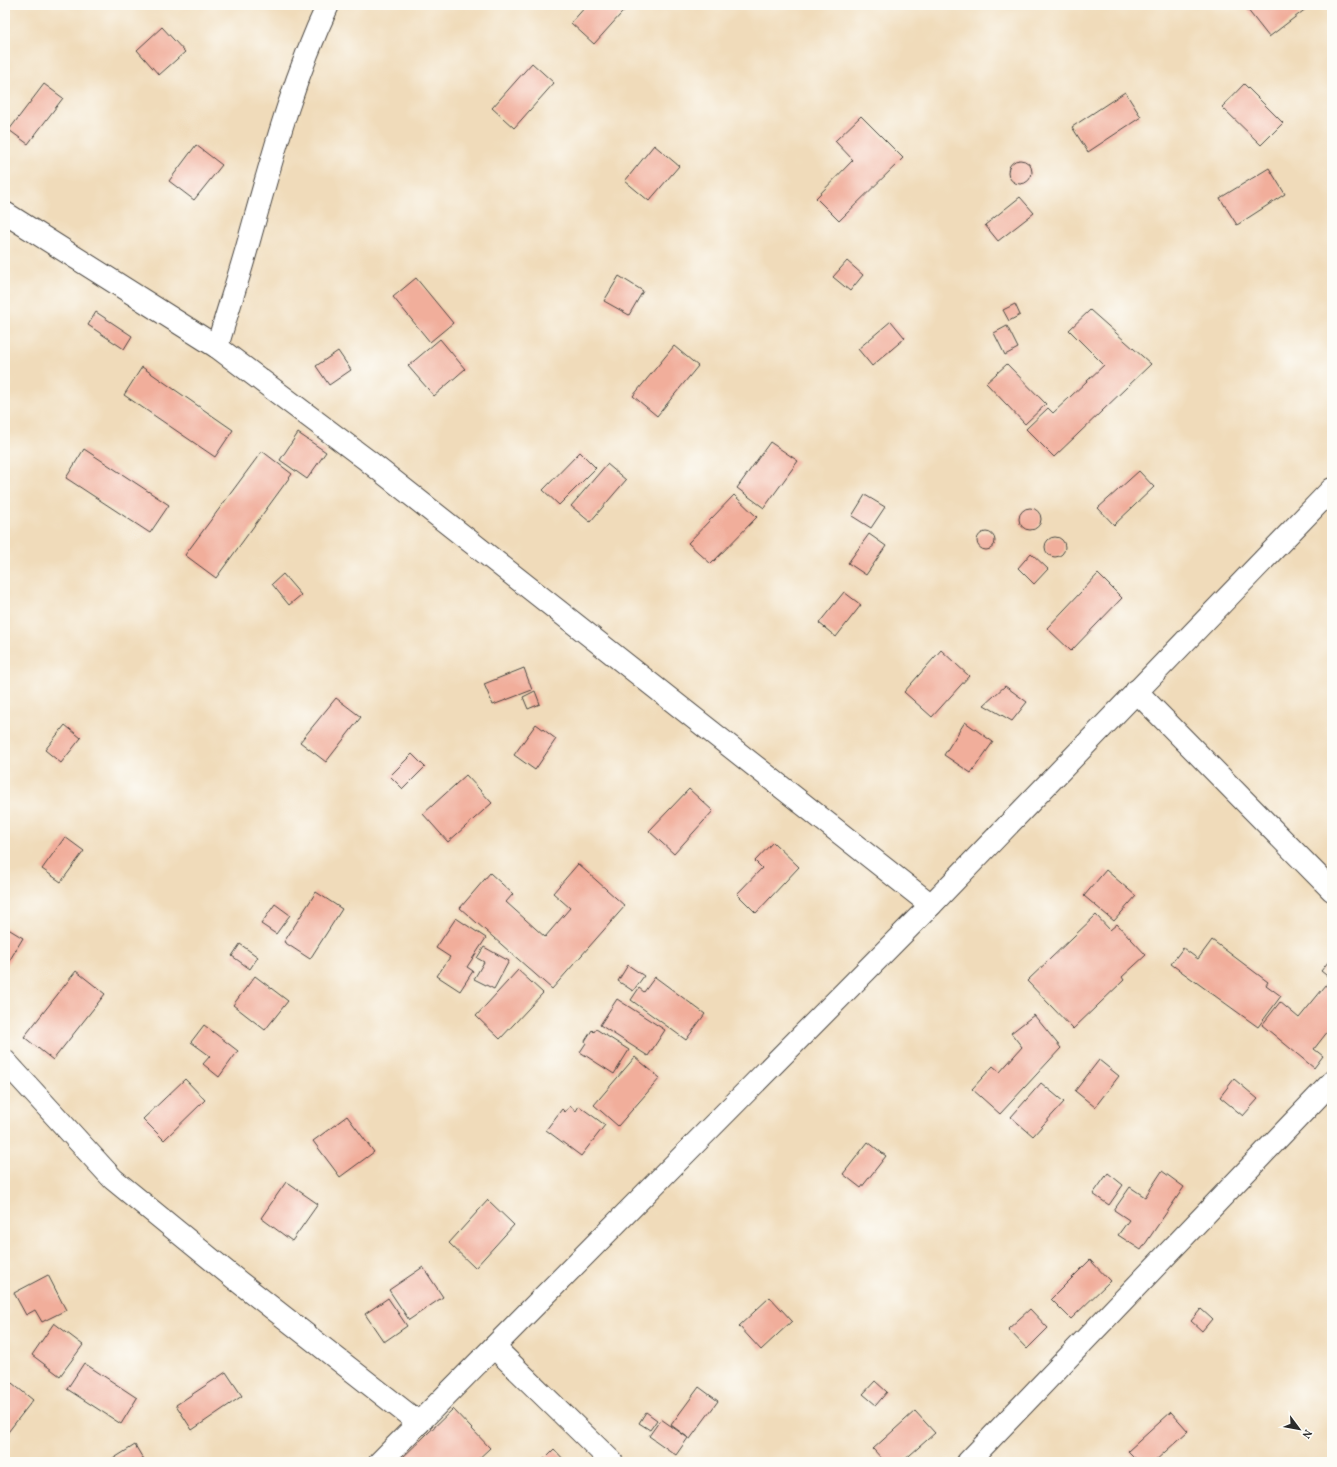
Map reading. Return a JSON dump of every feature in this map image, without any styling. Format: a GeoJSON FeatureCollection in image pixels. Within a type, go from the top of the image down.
{"type":"FeatureCollection","features":[{"type":"Feature","properties":{"kind":"street"},"geometry":{"type":"LineString","coordinates":[[217,347],[251,235],[284,116],[299,72],[328,5]]}},
{"type":"Feature","properties":{"kind":"street"},"geometry":{"type":"LineString","coordinates":[[5,213],[217,347],[367,460],[931,905]]}},
{"type":"Feature","properties":{"kind":"street"},"geometry":{"type":"LineString","coordinates":[[380,1462],[931,905],[1136,691],[1331,492]]}},
{"type":"Feature","properties":{"kind":"street"},"geometry":{"type":"LineString","coordinates":[[1136,691],[1332,890]]}},
{"type":"Feature","properties":{"kind":"street"},"geometry":{"type":"LineString","coordinates":[[5,1061],[113,1179],[239,1282],[419,1423]]}},
{"type":"Feature","properties":{"kind":"street"},"geometry":{"type":"LineString","coordinates":[[968,1462],[1332,1082]]}},
{"type":"Feature","properties":{"kind":"street"},"geometry":{"type":"LineString","coordinates":[[494,1347],[612,1462]]}},
{"type":"Feature","properties":{"kind":"building"},"geometry":{"type":"Polygon","coordinates":[[[587,5],[629,5],[594,44],[571,23],[587,5]]]}},
{"type":"Feature","properties":{"kind":"building"},"geometry":{"type":"Polygon","coordinates":[[[1252,5],[1311,5],[1269,37],[1247,9],[1252,5]]]}},
{"type":"Feature","properties":{"kind":"building"},"geometry":{"type":"Polygon","coordinates":[[[162,27],[185,52],[159,75],[137,50],[162,27]]]}},
{"type":"Feature","properties":{"kind":"building"},"geometry":{"type":"Polygon","coordinates":[[[532,63],[554,83],[514,128],[492,108],[532,63]]]}},
{"type":"Feature","properties":{"kind":"building"},"geometry":{"type":"Polygon","coordinates":[[[44,84],[63,98],[28,144],[9,130],[44,84]]]}},
{"type":"Feature","properties":{"kind":"building"},"geometry":{"type":"Polygon","coordinates":[[[1244,84],[1283,123],[1261,145],[1222,107],[1244,84]]]}},
{"type":"Feature","properties":{"kind":"building"},"geometry":{"type":"Polygon","coordinates":[[[1125,92],[1141,117],[1088,152],[1072,127],[1125,92]]]}},
{"type":"Feature","properties":{"kind":"building"},"geometry":{"type":"Polygon","coordinates":[[[861,116],[903,158],[839,221],[816,198],[853,160],[835,141],[861,116]]]}},
{"type":"Feature","properties":{"kind":"building"},"geometry":{"type":"Polygon","coordinates":[[[196,145],[222,165],[194,200],[169,181],[196,145]]]}},
{"type":"Feature","properties":{"kind":"building"},"geometry":{"type":"Polygon","coordinates":[[[654,145],[679,166],[649,201],[625,181],[654,145]]]}},
{"type":"Feature","properties":{"kind":"building"},"geometry":{"type":"Polygon","coordinates":[[[1020,160],[1029,163],[1032,172],[1029,181],[1020,184],[1011,181],[1008,172],[1011,163],[1020,160]]]}},
{"type":"Feature","properties":{"kind":"building"},"geometry":{"type":"Polygon","coordinates":[[[1269,168],[1285,194],[1237,225],[1220,198],[1269,168]]]}},
{"type":"Feature","properties":{"kind":"building"},"geometry":{"type":"Polygon","coordinates":[[[1020,197],[1034,213],[998,241],[985,225],[1020,197]]]}},
{"type":"Feature","properties":{"kind":"building"},"geometry":{"type":"Polygon","coordinates":[[[847,261],[863,275],[850,291],[833,277],[847,261]]]}},
{"type":"Feature","properties":{"kind":"building"},"geometry":{"type":"Polygon","coordinates":[[[619,276],[643,291],[629,315],[604,301],[619,276]]]}},
{"type":"Feature","properties":{"kind":"building"},"geometry":{"type":"Polygon","coordinates":[[[416,278],[453,323],[430,342],[393,297],[416,278]]]}},
{"type":"Feature","properties":{"kind":"building"},"geometry":{"type":"Polygon","coordinates":[[[1015,304],[1020,315],[1009,321],[1003,310],[1015,304]]]}},
{"type":"Feature","properties":{"kind":"building"},"geometry":{"type":"Polygon","coordinates":[[[1090,310],[1151,364],[1054,457],[1026,429],[1048,408],[1053,413],[1104,365],[1069,330],[1090,310]]]}},
{"type":"Feature","properties":{"kind":"building"},"geometry":{"type":"Polygon","coordinates":[[[96,312],[132,336],[124,349],[88,325],[96,312]]]}},
{"type":"Feature","properties":{"kind":"building"},"geometry":{"type":"Polygon","coordinates":[[[891,321],[905,338],[872,366],[858,349],[891,321]]]}},
{"type":"Feature","properties":{"kind":"building"},"geometry":{"type":"Polygon","coordinates":[[[1007,326],[1018,348],[1005,355],[994,333],[1007,326]]]}},
{"type":"Feature","properties":{"kind":"building"},"geometry":{"type":"Polygon","coordinates":[[[440,339],[465,369],[434,396],[408,366],[440,339]]]}},
{"type":"Feature","properties":{"kind":"building"},"geometry":{"type":"Polygon","coordinates":[[[674,346],[698,366],[657,416],[633,396],[674,346]]]}},
{"type":"Feature","properties":{"kind":"building"},"geometry":{"type":"Polygon","coordinates":[[[338,351],[351,370],[329,385],[316,366],[338,351]]]}},
{"type":"Feature","properties":{"kind":"building"},"geometry":{"type":"Polygon","coordinates":[[[1007,364],[1046,404],[1025,424],[986,383],[1007,364]]]}},
{"type":"Feature","properties":{"kind":"building"},"geometry":{"type":"Polygon","coordinates":[[[142,367],[233,430],[215,457],[124,395],[142,367]]]}},
{"type":"Feature","properties":{"kind":"building"},"geometry":{"type":"Polygon","coordinates":[[[298,433],[326,452],[307,479],[280,460],[298,433]]]}},
{"type":"Feature","properties":{"kind":"building"},"geometry":{"type":"Polygon","coordinates":[[[770,442],[798,461],[764,508],[737,488],[770,442]]]}},
{"type":"Feature","properties":{"kind":"building"},"geometry":{"type":"Polygon","coordinates":[[[84,449],[169,505],[150,533],[66,478],[84,449]]]}},
{"type":"Feature","properties":{"kind":"building"},"geometry":{"type":"Polygon","coordinates":[[[262,451],[292,474],[216,578],[185,555],[262,451]]]}},
{"type":"Feature","properties":{"kind":"building"},"geometry":{"type":"Polygon","coordinates":[[[580,452],[596,468],[559,505],[543,490],[580,452]]]}},
{"type":"Feature","properties":{"kind":"building"},"geometry":{"type":"Polygon","coordinates":[[[607,464],[626,480],[590,522],[571,506],[607,464]]]}},
{"type":"Feature","properties":{"kind":"building"},"geometry":{"type":"Polygon","coordinates":[[[1139,471],[1154,487],[1114,525],[1098,508],[1139,471]]]}},
{"type":"Feature","properties":{"kind":"building"},"geometry":{"type":"Polygon","coordinates":[[[734,495],[757,517],[711,564],[688,543],[734,495]]]}},
{"type":"Feature","properties":{"kind":"building"},"geometry":{"type":"Polygon","coordinates":[[[865,495],[885,507],[871,528],[852,516],[865,495]]]}},
{"type":"Feature","properties":{"kind":"building"},"geometry":{"type":"Polygon","coordinates":[[[1030,508],[1038,511],[1041,519],[1038,527],[1030,530],[1022,527],[1019,519],[1022,511],[1030,508]]]}},
{"type":"Feature","properties":{"kind":"building"},"geometry":{"type":"Polygon","coordinates":[[[982,532],[990,532],[995,537],[993,548],[990,550],[982,550],[977,545],[977,537],[982,532]]]}},
{"type":"Feature","properties":{"kind":"building"},"geometry":{"type":"Polygon","coordinates":[[[869,534],[886,546],[866,575],[848,563],[869,534]]]}},
{"type":"Feature","properties":{"kind":"building"},"geometry":{"type":"Polygon","coordinates":[[[1055,537],[1062,540],[1065,547],[1062,554],[1055,557],[1048,554],[1045,547],[1048,540],[1055,537]]]}},
{"type":"Feature","properties":{"kind":"building"},"geometry":{"type":"Polygon","coordinates":[[[1031,553],[1048,569],[1034,584],[1018,568],[1031,553]]]}},
{"type":"Feature","properties":{"kind":"building"},"geometry":{"type":"Polygon","coordinates":[[[283,574],[301,595],[289,605],[272,584],[283,574]]]}},
{"type":"Feature","properties":{"kind":"building"},"geometry":{"type":"Polygon","coordinates":[[[1098,574],[1122,598],[1071,651],[1047,628],[1098,574]]]}},
{"type":"Feature","properties":{"kind":"building"},"geometry":{"type":"Polygon","coordinates":[[[844,592],[861,605],[836,637],[819,623],[844,592]]]}},
{"type":"Feature","properties":{"kind":"building"},"geometry":{"type":"Polygon","coordinates":[[[941,650],[969,676],[932,717],[904,692],[941,650]]]}},
{"type":"Feature","properties":{"kind":"building"},"geometry":{"type":"Polygon","coordinates":[[[524,668],[532,690],[493,705],[484,684],[524,668]]]}},
{"type":"Feature","properties":{"kind":"building"},"geometry":{"type":"Polygon","coordinates":[[[1005,686],[1027,702],[1012,721],[984,705],[1005,686]]]}},
{"type":"Feature","properties":{"kind":"building"},"geometry":{"type":"Polygon","coordinates":[[[535,691],[540,704],[528,709],[523,697],[535,691]]]}},
{"type":"Feature","properties":{"kind":"building"},"geometry":{"type":"Polygon","coordinates":[[[336,698],[361,717],[326,762],[300,742],[336,698]]]}},
{"type":"Feature","properties":{"kind":"building"},"geometry":{"type":"Polygon","coordinates":[[[965,722],[993,742],[971,773],[944,755],[965,722]]]}},
{"type":"Feature","properties":{"kind":"building"},"geometry":{"type":"Polygon","coordinates":[[[536,724],[556,739],[535,770],[514,755],[536,724]]]}},
{"type":"Feature","properties":{"kind":"building"},"geometry":{"type":"Polygon","coordinates":[[[65,725],[81,738],[61,763],[45,750],[65,725]]]}},
{"type":"Feature","properties":{"kind":"building"},"geometry":{"type":"Polygon","coordinates":[[[412,754],[425,767],[403,789],[390,776],[412,754]]]}},
{"type":"Feature","properties":{"kind":"building"},"geometry":{"type":"Polygon","coordinates":[[[466,775],[492,803],[448,842],[423,814],[466,775]]]}},
{"type":"Feature","properties":{"kind":"building"},"geometry":{"type":"Polygon","coordinates":[[[689,789],[713,811],[674,854],[649,831],[689,789]]]}},
{"type":"Feature","properties":{"kind":"building"},"geometry":{"type":"Polygon","coordinates":[[[65,837],[84,851],[61,882],[42,869],[65,837]]]}},
{"type":"Feature","properties":{"kind":"building"},"geometry":{"type":"Polygon","coordinates":[[[773,842],[799,867],[756,913],[737,894],[762,868],[755,861],[773,842]]]}},
{"type":"Feature","properties":{"kind":"building"},"geometry":{"type":"Polygon","coordinates":[[[578,864],[625,906],[552,989],[460,908],[490,873],[513,894],[506,902],[545,937],[570,908],[553,893],[578,864]]]}},
{"type":"Feature","properties":{"kind":"building"},"geometry":{"type":"Polygon","coordinates":[[[1106,870],[1136,896],[1114,921],[1084,896],[1106,870]]]}},
{"type":"Feature","properties":{"kind":"building"},"geometry":{"type":"Polygon","coordinates":[[[316,892],[342,909],[310,959],[284,942],[316,892]]]}},
{"type":"Feature","properties":{"kind":"building"},"geometry":{"type":"Polygon","coordinates":[[[275,904],[290,915],[276,934],[261,924],[275,904]]]}},
{"type":"Feature","properties":{"kind":"building"},"geometry":{"type":"Polygon","coordinates":[[[1096,915],[1110,930],[1117,924],[1146,955],[1122,977],[1124,980],[1073,1029],[1027,981],[1096,915]]]}},
{"type":"Feature","properties":{"kind":"building"},"geometry":{"type":"Polygon","coordinates":[[[456,918],[486,938],[467,967],[473,971],[460,991],[437,976],[450,957],[436,948],[456,918]]]}},
{"type":"Feature","properties":{"kind":"building"},"geometry":{"type":"Polygon","coordinates":[[[5,927],[23,938],[5,968],[5,927]]]}},
{"type":"Feature","properties":{"kind":"building"},"geometry":{"type":"Polygon","coordinates":[[[1212,940],[1268,982],[1266,985],[1281,996],[1258,1027],[1171,964],[1183,948],[1198,959],[1212,940]]]}},
{"type":"Feature","properties":{"kind":"building"},"geometry":{"type":"Polygon","coordinates":[[[240,944],[258,957],[250,969],[232,956],[240,944]]]}},
{"type":"Feature","properties":{"kind":"building"},"geometry":{"type":"Polygon","coordinates":[[[484,947],[509,961],[494,989],[474,979],[484,962],[477,958],[484,947]]]}},
{"type":"Feature","properties":{"kind":"building"},"geometry":{"type":"Polygon","coordinates":[[[1332,957],[1332,1026],[1314,1049],[1323,1056],[1314,1068],[1262,1025],[1280,1002],[1299,1018],[1331,979],[1321,971],[1332,957]]]}},
{"type":"Feature","properties":{"kind":"building"},"geometry":{"type":"Polygon","coordinates":[[[628,965],[644,976],[633,991],[618,981],[628,965]]]}},
{"type":"Feature","properties":{"kind":"building"},"geometry":{"type":"Polygon","coordinates":[[[518,970],[543,993],[500,1039],[476,1016],[518,970]]]}},
{"type":"Feature","properties":{"kind":"building"},"geometry":{"type":"Polygon","coordinates":[[[76,971],[105,994],[53,1060],[24,1037],[76,971]]]}},
{"type":"Feature","properties":{"kind":"building"},"geometry":{"type":"Polygon","coordinates":[[[255,976],[288,1001],[265,1030],[233,1005],[255,976]]]}},
{"type":"Feature","properties":{"kind":"building"},"geometry":{"type":"Polygon","coordinates":[[[655,977],[705,1014],[686,1040],[631,1000],[639,988],[644,992],[655,977]]]}},
{"type":"Feature","properties":{"kind":"building"},"geometry":{"type":"Polygon","coordinates":[[[617,999],[665,1030],[648,1056],[600,1025],[617,999]]]}},
{"type":"Feature","properties":{"kind":"building"},"geometry":{"type":"Polygon","coordinates":[[[1034,1015],[1061,1048],[1000,1114],[972,1089],[993,1066],[1000,1072],[1022,1047],[1011,1033],[1034,1015]]]}},
{"type":"Feature","properties":{"kind":"building"},"geometry":{"type":"Polygon","coordinates":[[[204,1025],[238,1051],[219,1077],[203,1064],[210,1056],[191,1042],[204,1025]]]}},
{"type":"Feature","properties":{"kind":"building"},"geometry":{"type":"Polygon","coordinates":[[[596,1029],[629,1050],[614,1074],[580,1052],[592,1030],[594,1032],[596,1029]]]}},
{"type":"Feature","properties":{"kind":"building"},"geometry":{"type":"Polygon","coordinates":[[[635,1057],[660,1078],[618,1126],[594,1105],[635,1057]]]}},
{"type":"Feature","properties":{"kind":"building"},"geometry":{"type":"Polygon","coordinates":[[[1099,1060],[1119,1076],[1095,1107],[1075,1091],[1099,1060]]]}},
{"type":"Feature","properties":{"kind":"building"},"geometry":{"type":"Polygon","coordinates":[[[185,1079],[205,1100],[164,1140],[143,1119],[185,1079]]]}},
{"type":"Feature","properties":{"kind":"building"},"geometry":{"type":"Polygon","coordinates":[[[1234,1079],[1258,1099],[1243,1116],[1220,1097],[1234,1079]]]}},
{"type":"Feature","properties":{"kind":"building"},"geometry":{"type":"Polygon","coordinates":[[[1041,1083],[1064,1102],[1033,1136],[1011,1117],[1041,1083]]]}},
{"type":"Feature","properties":{"kind":"building"},"geometry":{"type":"Polygon","coordinates":[[[570,1106],[576,1111],[579,1106],[605,1125],[581,1156],[546,1130],[562,1109],[565,1112],[570,1106]]]}},
{"type":"Feature","properties":{"kind":"building"},"geometry":{"type":"Polygon","coordinates":[[[347,1116],[374,1152],[340,1177],[313,1141],[347,1116]]]}},
{"type":"Feature","properties":{"kind":"building"},"geometry":{"type":"Polygon","coordinates":[[[868,1142],[886,1156],[861,1188],[843,1174],[868,1142]]]}},
{"type":"Feature","properties":{"kind":"building"},"geometry":{"type":"Polygon","coordinates":[[[1162,1171],[1184,1187],[1141,1250],[1118,1235],[1129,1220],[1114,1210],[1130,1187],[1145,1197],[1162,1171]]]}},
{"type":"Feature","properties":{"kind":"building"},"geometry":{"type":"Polygon","coordinates":[[[1108,1173],[1123,1185],[1109,1205],[1093,1194],[1108,1173]]]}},
{"type":"Feature","properties":{"kind":"building"},"geometry":{"type":"Polygon","coordinates":[[[286,1182],[318,1204],[292,1241],[261,1218],[286,1182]]]}},
{"type":"Feature","properties":{"kind":"building"},"geometry":{"type":"Polygon","coordinates":[[[488,1200],[514,1225],[475,1268],[449,1243],[488,1200]]]}},
{"type":"Feature","properties":{"kind":"building"},"geometry":{"type":"Polygon","coordinates":[[[1090,1260],[1110,1281],[1071,1319],[1051,1299],[1090,1260]]]}},
{"type":"Feature","properties":{"kind":"building"},"geometry":{"type":"Polygon","coordinates":[[[423,1267],[443,1297],[409,1320],[389,1290],[423,1267]]]}},
{"type":"Feature","properties":{"kind":"building"},"geometry":{"type":"Polygon","coordinates":[[[48,1275],[66,1310],[42,1322],[35,1310],[26,1315],[14,1293],[48,1275]]]}},
{"type":"Feature","properties":{"kind":"building"},"geometry":{"type":"Polygon","coordinates":[[[770,1297],[792,1321],[761,1350],[739,1326],[770,1297]]]}},
{"type":"Feature","properties":{"kind":"building"},"geometry":{"type":"Polygon","coordinates":[[[388,1298],[407,1326],[384,1342],[365,1314],[388,1298]]]}},
{"type":"Feature","properties":{"kind":"building"},"geometry":{"type":"Polygon","coordinates":[[[1030,1309],[1048,1328],[1027,1349],[1008,1329],[1030,1309]]]}},
{"type":"Feature","properties":{"kind":"building"},"geometry":{"type":"Polygon","coordinates":[[[1201,1309],[1212,1319],[1202,1331],[1191,1321],[1201,1309]]]}},
{"type":"Feature","properties":{"kind":"building"},"geometry":{"type":"Polygon","coordinates":[[[54,1323],[83,1345],[60,1376],[32,1355],[54,1323]]]}},
{"type":"Feature","properties":{"kind":"building"},"geometry":{"type":"Polygon","coordinates":[[[84,1363],[137,1398],[121,1424],[67,1389],[84,1363]]]}},
{"type":"Feature","properties":{"kind":"building"},"geometry":{"type":"Polygon","coordinates":[[[226,1372],[242,1396],[192,1430],[176,1405],[226,1372]]]}},
{"type":"Feature","properties":{"kind":"building"},"geometry":{"type":"Polygon","coordinates":[[[7,1379],[33,1400],[5,1436],[5,1382],[7,1379]]]}},
{"type":"Feature","properties":{"kind":"building"},"geometry":{"type":"Polygon","coordinates":[[[875,1381],[887,1392],[876,1405],[863,1394],[875,1381]]]}},
{"type":"Feature","properties":{"kind":"building"},"geometry":{"type":"Polygon","coordinates":[[[699,1387],[718,1401],[690,1439],[671,1425],[699,1387]]]}},
{"type":"Feature","properties":{"kind":"building"},"geometry":{"type":"Polygon","coordinates":[[[453,1409],[490,1448],[475,1462],[402,1462],[400,1460],[453,1409]]]}},
{"type":"Feature","properties":{"kind":"building"},"geometry":{"type":"Polygon","coordinates":[[[915,1411],[935,1433],[902,1462],[885,1462],[873,1449],[915,1411]]]}},
{"type":"Feature","properties":{"kind":"building"},"geometry":{"type":"Polygon","coordinates":[[[646,1412],[657,1420],[650,1430],[639,1423],[646,1412]]]}},
{"type":"Feature","properties":{"kind":"building"},"geometry":{"type":"Polygon","coordinates":[[[1171,1412],[1188,1431],[1154,1462],[1139,1462],[1128,1451],[1171,1412]]]}},
{"type":"Feature","properties":{"kind":"building"},"geometry":{"type":"Polygon","coordinates":[[[661,1419],[688,1438],[676,1455],[649,1436],[661,1419]]]}},
{"type":"Feature","properties":{"kind":"building"},"geometry":{"type":"Polygon","coordinates":[[[135,1445],[145,1462],[108,1462],[135,1445]]]}},
{"type":"Feature","properties":{"kind":"building"},"geometry":{"type":"Polygon","coordinates":[[[554,1449],[566,1462],[541,1462],[554,1449]]]}}]}
